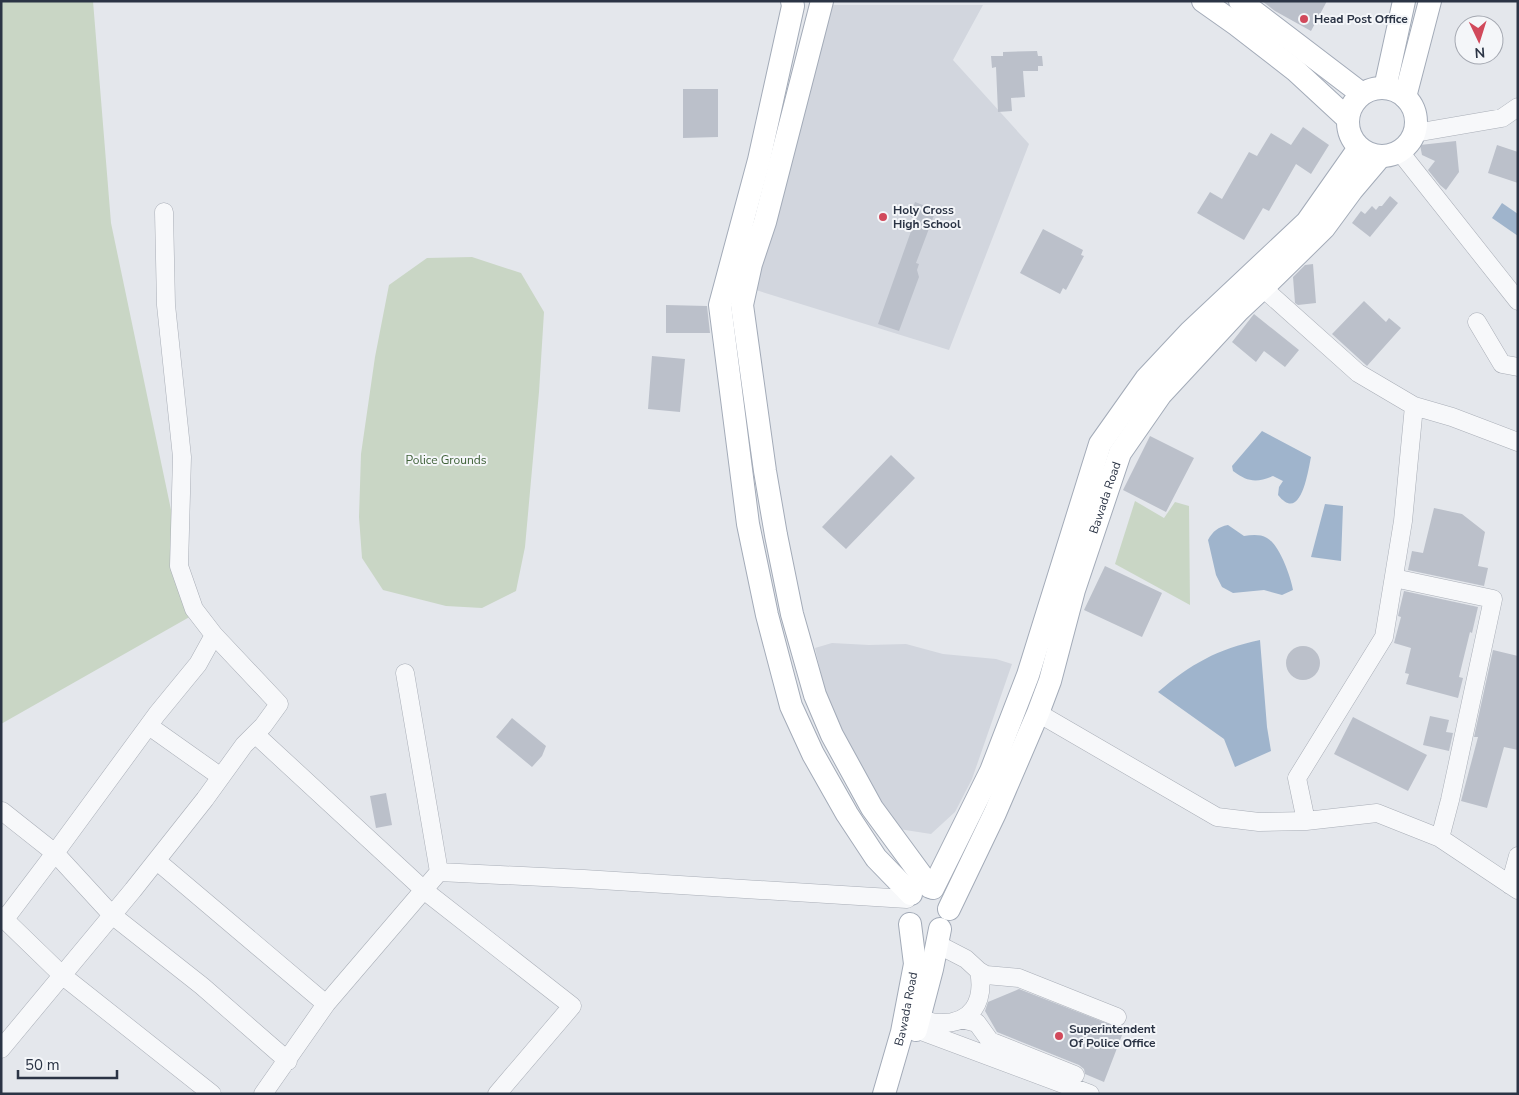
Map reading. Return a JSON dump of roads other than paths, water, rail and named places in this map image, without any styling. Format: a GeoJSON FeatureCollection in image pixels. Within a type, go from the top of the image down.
{"type":"FeatureCollection","features":[{"type":"Feature","properties":{"kind":"main road"},"geometry":{"type":"LineString","coordinates":[[792,1],[793,6],[759,160],[720,305],[748,524],[767,615],[790,706],[813,754],[847,814],[876,858],[920,892],[942,892],[947,900],[942,927],[927,932],[921,931],[910,924],[904,912],[920,892],[992,771],[1028,675],[1100,444],[1146,379],[1190,332],[1307,222],[1358,148]]}},
{"type":"Feature","properties":{"kind":"main road"},"geometry":{"type":"LineString","coordinates":[[822,1],[765,222],[750,264],[742,303],[765,471],[776,535],[792,614],[815,695],[832,735],[920,892]]}},
{"type":"Feature","properties":{"kind":"main road"},"geometry":{"type":"LineString","coordinates":[[1203,1],[1295,70],[1348,119]]}},
{"type":"Feature","properties":{"kind":"main road"},"geometry":{"type":"LineString","coordinates":[[1240,1],[1362,94]]}},
{"type":"Feature","properties":{"kind":"main road"},"geometry":{"type":"LineString","coordinates":[[1385,88],[1404,1]]}},
{"type":"Feature","properties":{"kind":"main road"},"geometry":{"type":"LineString","coordinates":[[1406,97],[1430,1]]}},
{"type":"Feature","properties":{"kind":"main road"},"geometry":{"type":"LineString","coordinates":[[1385,88],[1396,91],[1406,97],[1416,113],[1417,123],[1410,144],[1390,155],[1358,148],[1349,133],[1348,119],[1352,105],[1362,94],[1371,90],[1385,88]]}},
{"type":"Feature","properties":{"kind":"main road","name":"Bawada Road"},"geometry":{"type":"LineString","coordinates":[[897,1094],[918,1024],[942,927],[996,813],[1038,713],[1050,681],[1074,590],[1120,454],[1161,394],[1238,311],[1324,228],[1352,190],[1390,155]]}},
{"type":"Feature","properties":{"kind":"main road"},"geometry":{"type":"LineString","coordinates":[[720,305],[742,303]]}},
{"type":"Feature","properties":{"kind":"main road","name":"Bawada Road"},"geometry":{"type":"LineString","coordinates":[[884,1094],[902,1032],[915,964],[910,924]]}},
{"type":"Feature","properties":{"kind":"street"},"geometry":{"type":"LineString","coordinates":[[1415,132],[1502,118],[1518,107]]}},
{"type":"Feature","properties":{"kind":"street"},"geometry":{"type":"LineString","coordinates":[[1390,155],[1518,301]]}},
{"type":"Feature","properties":{"kind":"street"},"geometry":{"type":"LineString","coordinates":[[1,1049],[157,861],[244,745],[264,726],[279,704],[214,634],[194,609],[179,566],[182,457],[166,305],[164,212]]}},
{"type":"Feature","properties":{"kind":"street"},"geometry":{"type":"LineString","coordinates":[[1263,288],[1358,373],[1414,406],[1452,417],[1518,442]]}},
{"type":"Feature","properties":{"kind":"street"},"geometry":{"type":"LineString","coordinates":[[1477,322],[1502,364],[1518,367]]}},
{"type":"Feature","properties":{"kind":"street"},"geometry":{"type":"LineString","coordinates":[[1306,821],[1297,778],[1384,637],[1403,521],[1414,406]]}},
{"type":"Feature","properties":{"kind":"street"},"geometry":{"type":"LineString","coordinates":[[1394,578],[1493,599],[1450,800],[1440,838]]}},
{"type":"Feature","properties":{"kind":"street"},"geometry":{"type":"LineString","coordinates":[[212,1094],[63,976],[3,918],[55,853],[149,726],[198,664],[214,634]]}},
{"type":"Feature","properties":{"kind":"street"},"geometry":{"type":"LineString","coordinates":[[264,1094],[326,1004],[440,872],[405,673]]}},
{"type":"Feature","properties":{"kind":"street"},"geometry":{"type":"LineString","coordinates":[[1038,713],[1217,817],[1258,822],[1306,821],[1377,813],[1440,838],[1514,887],[1518,856]]}},
{"type":"Feature","properties":{"kind":"street"},"geometry":{"type":"LineString","coordinates":[[149,726],[221,777]]}},
{"type":"Feature","properties":{"kind":"street"},"geometry":{"type":"LineString","coordinates":[[255,734],[425,890],[572,1006],[497,1094]]}},
{"type":"Feature","properties":{"kind":"street"},"geometry":{"type":"LineString","coordinates":[[2,811],[55,853],[112,915],[202,986],[288,1060]]}},
{"type":"Feature","properties":{"kind":"street"},"geometry":{"type":"LineString","coordinates":[[157,861],[326,1004]]}},
{"type":"Feature","properties":{"kind":"street"},"geometry":{"type":"LineString","coordinates":[[440,872],[920,892]]}},
{"type":"Feature","properties":{"kind":"street"},"geometry":{"type":"LineString","coordinates":[[942,927],[966,959],[986,975],[1019,978],[1117,1017]]}},
{"type":"Feature","properties":{"kind":"street"},"geometry":{"type":"LineString","coordinates":[[918,1024],[955,1022],[970,1015],[976,1007],[981,989],[979,971]]}},
{"type":"Feature","properties":{"kind":"street"},"geometry":{"type":"LineString","coordinates":[[962,1019],[977,1023],[990,1041],[1092,1088]]}},
{"type":"Feature","properties":{"kind":"street"},"geometry":{"type":"LineString","coordinates":[[918,1024],[1092,1088]]}},
{"type":"Feature","properties":{"kind":"water"},"geometry":{"type":"Polygon","coordinates":[[[1502,203],[1518,214],[1518,236],[1492,218],[1502,203]]]}},
{"type":"Feature","properties":{"kind":"water"},"geometry":{"type":"Polygon","coordinates":[[[1262,431],[1311,457],[1302,492],[1298,499],[1292,503],[1286,502],[1278,495],[1279,487],[1283,481],[1273,476],[1262,480],[1252,480],[1233,471],[1232,466],[1262,431]]]}},
{"type":"Feature","properties":{"kind":"water"},"geometry":{"type":"Polygon","coordinates":[[[1325,504],[1343,506],[1341,561],[1311,557],[1325,504]]]}},
{"type":"Feature","properties":{"kind":"water"},"geometry":{"type":"Polygon","coordinates":[[[1228,525],[1244,536],[1262,536],[1271,541],[1284,561],[1293,590],[1282,595],[1264,590],[1233,593],[1222,587],[1216,575],[1208,540],[1216,530],[1228,525]]]}},
{"type":"Feature","properties":{"kind":"water"},"geometry":{"type":"Polygon","coordinates":[[[1260,640],[1267,727],[1271,751],[1235,767],[1224,739],[1158,692],[1182,673],[1205,659],[1231,648],[1260,640]]]}},
{"type":"Feature","properties":{"kind":"place","name":"Head Post Office"},"geometry":{"type":"Point","coordinates":[1304,19]}},
{"type":"Feature","properties":{"kind":"place","name":"Holy Cross High School"},"geometry":{"type":"Point","coordinates":[883,217]}},
{"type":"Feature","properties":{"kind":"place","name":"Superintendent Of Police Office"},"geometry":{"type":"Point","coordinates":[1059,1036]}},
{"type":"Feature","properties":{"kind":"park label","name":"Police Grounds"},"geometry":{"type":"Point","coordinates":[446,460]}}]}
